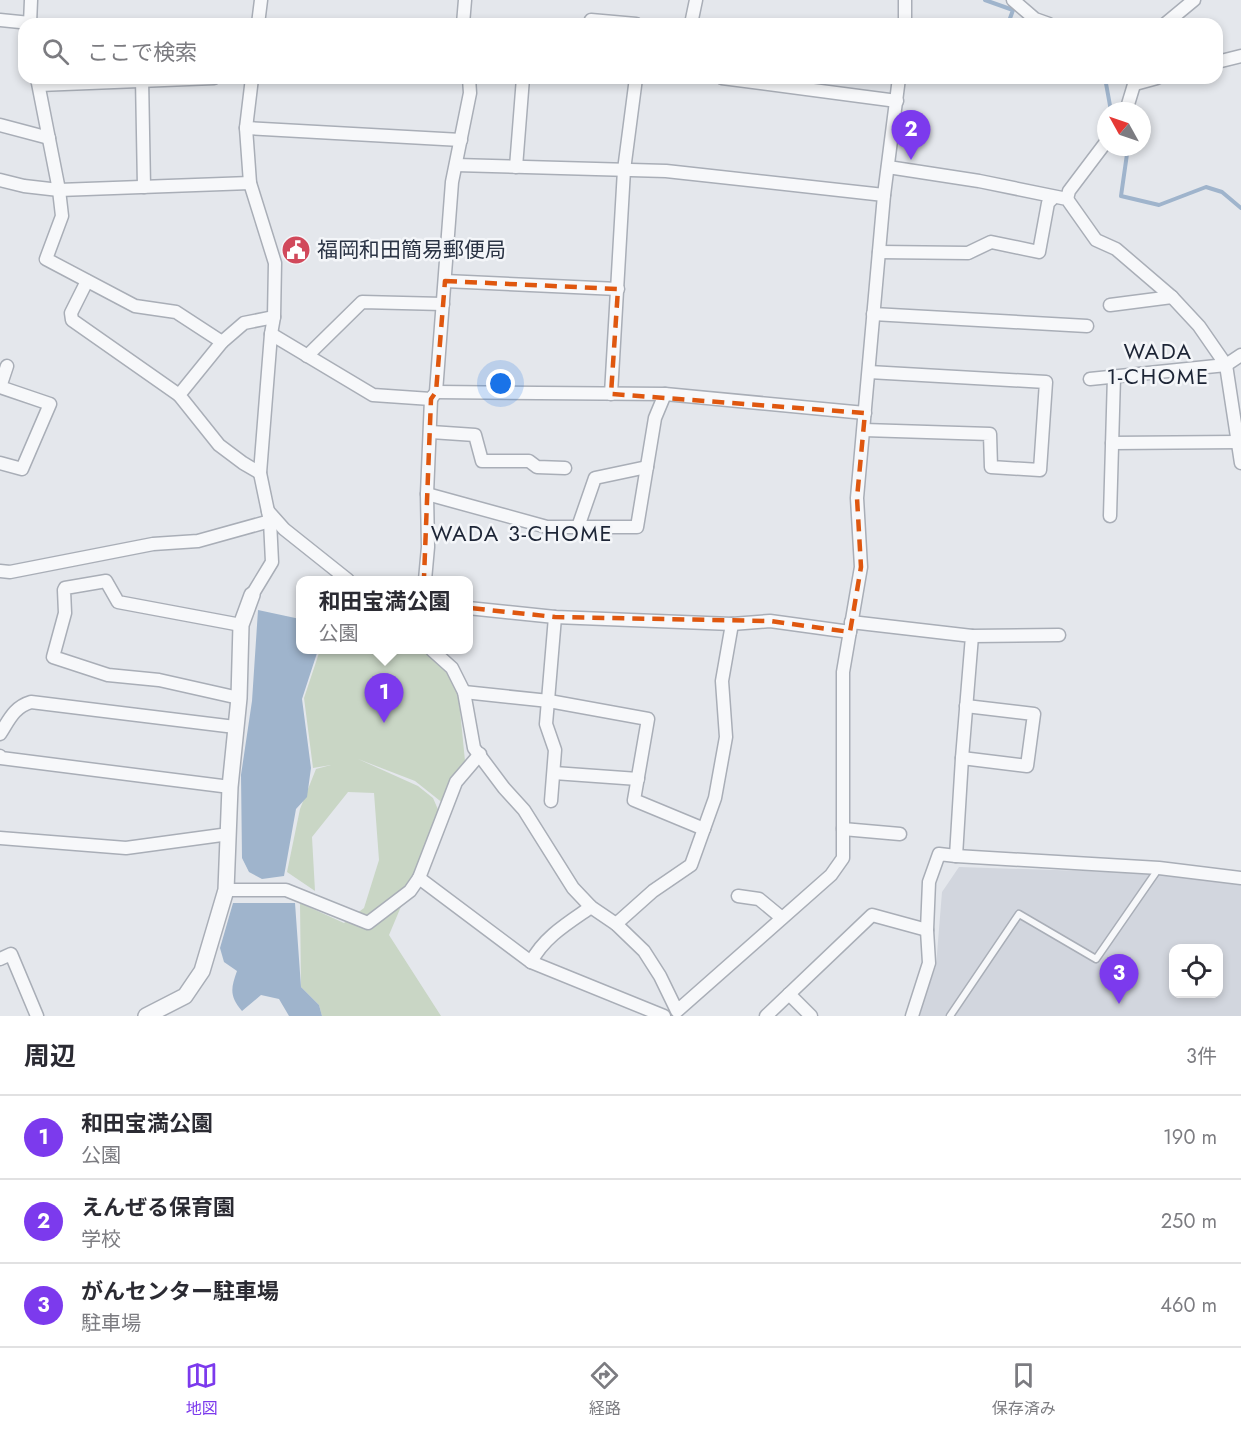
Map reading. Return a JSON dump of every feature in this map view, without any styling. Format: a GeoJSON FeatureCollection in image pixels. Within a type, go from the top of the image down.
{"type":"FeatureCollection","features":[{"type":"Feature","properties":{"kind":"street"},"geometry":{"type":"LineString","coordinates":[[30,18],[31,0]]}},
{"type":"Feature","properties":{"kind":"street"},"geometry":{"type":"LineString","coordinates":[[259,18],[261,0]]}},
{"type":"Feature","properties":{"kind":"street"},"geometry":{"type":"LineString","coordinates":[[464,18],[465,0]]}},
{"type":"Feature","properties":{"kind":"street"},"geometry":{"type":"LineString","coordinates":[[692,18],[696,0]]}},
{"type":"Feature","properties":{"kind":"street"},"geometry":{"type":"LineString","coordinates":[[905,0],[905,18]]}},
{"type":"Feature","properties":{"kind":"street"},"geometry":{"type":"LineString","coordinates":[[1013,0],[1033,18]]}},
{"type":"Feature","properties":{"kind":"street"},"geometry":{"type":"LineString","coordinates":[[1172,18],[1194,0]]}},
{"type":"Feature","properties":{"kind":"street"},"geometry":{"type":"LineString","coordinates":[[0,20],[18,22]]}},
{"type":"Feature","properties":{"kind":"street"},"geometry":{"type":"LineString","coordinates":[[1223,60],[1241,56]]}},
{"type":"Feature","properties":{"kind":"street"},"geometry":{"type":"LineString","coordinates":[[39,84],[62,216],[46,259],[135,306],[176,312],[222,342]]}},
{"type":"Feature","properties":{"kind":"street"},"geometry":{"type":"LineString","coordinates":[[142,84],[144,187]]}},
{"type":"Feature","properties":{"kind":"street"},"geometry":{"type":"LineString","coordinates":[[146,1016],[185,996],[202,970],[226,890],[230,834],[230,787],[239,698],[241,625],[252,595],[272,562],[269,516],[261,473],[274,317],[275,262],[250,183],[246,128],[251,84]]}},
{"type":"Feature","properties":{"kind":"street"},"geometry":{"type":"LineString","coordinates":[[425,576],[431,432],[452,182],[470,93],[469,84]]}},
{"type":"Feature","properties":{"kind":"street"},"geometry":{"type":"LineString","coordinates":[[516,166],[523,84]]}},
{"type":"Feature","properties":{"kind":"street"},"geometry":{"type":"LineString","coordinates":[[611,394],[624,170],[635,84]]}},
{"type":"Feature","properties":{"kind":"street"},"geometry":{"type":"LineString","coordinates":[[768,84],[897,101]]}},
{"type":"Feature","properties":{"kind":"street"},"geometry":{"type":"LineString","coordinates":[[672,1015],[831,875],[843,858],[843,672],[861,567],[857,498],[884,195],[898,84]]}},
{"type":"Feature","properties":{"kind":"street"},"geometry":{"type":"LineString","coordinates":[[1129,102],[1134,84]]}},
{"type":"Feature","properties":{"kind":"street"},"geometry":{"type":"LineString","coordinates":[[0,125],[49,138]]}},
{"type":"Feature","properties":{"kind":"street"},"geometry":{"type":"LineString","coordinates":[[246,128],[461,140]]}},
{"type":"Feature","properties":{"kind":"street"},"geometry":{"type":"LineString","coordinates":[[1067,199],[1069,191],[1097,154]]}},
{"type":"Feature","properties":{"kind":"street"},"geometry":{"type":"LineString","coordinates":[[456,165],[666,171],[884,195]]}},
{"type":"Feature","properties":{"kind":"street"},"geometry":{"type":"LineString","coordinates":[[888,167],[979,181],[1067,199],[1096,240],[1116,249],[1172,297],[1199,326],[1226,365],[1241,463]]}},
{"type":"Feature","properties":{"kind":"street"},"geometry":{"type":"LineString","coordinates":[[0,180],[24,186],[59,190],[250,183]]}},
{"type":"Feature","properties":{"kind":"street"},"geometry":{"type":"LineString","coordinates":[[879,252],[968,254],[991,242],[1039,252],[1048,203],[1054,197]]}},
{"type":"Feature","properties":{"kind":"street"},"geometry":{"type":"LineString","coordinates":[[87,281],[71,313],[72,320],[179,394],[219,445],[261,473]]}},
{"type":"Feature","properties":{"kind":"street"},"geometry":{"type":"LineString","coordinates":[[445,281],[618,289]]}},
{"type":"Feature","properties":{"kind":"street"},"geometry":{"type":"LineString","coordinates":[[1110,305],[1172,297]]}},
{"type":"Feature","properties":{"kind":"street"},"geometry":{"type":"LineString","coordinates":[[307,356],[362,302],[443,304]]}},
{"type":"Feature","properties":{"kind":"street"},"geometry":{"type":"LineString","coordinates":[[873,314],[1087,327]]}},
{"type":"Feature","properties":{"kind":"street"},"geometry":{"type":"LineString","coordinates":[[179,394],[222,342],[244,323],[274,317]]}},
{"type":"Feature","properties":{"kind":"street"},"geometry":{"type":"LineString","coordinates":[[271,334],[373,395],[665,394],[865,413]]}},
{"type":"Feature","properties":{"kind":"street"},"geometry":{"type":"LineString","coordinates":[[1090,379],[1226,365],[1241,355]]}},
{"type":"Feature","properties":{"kind":"street"},"geometry":{"type":"LineString","coordinates":[[0,464],[22,469],[50,404],[0,387],[7,366]]}},
{"type":"Feature","properties":{"kind":"street"},"geometry":{"type":"LineString","coordinates":[[864,430],[990,434],[991,467],[1040,470],[1046,382],[869,372]]}},
{"type":"Feature","properties":{"kind":"street"},"geometry":{"type":"LineString","coordinates":[[1110,516],[1114,376]]}},
{"type":"Feature","properties":{"kind":"street"},"geometry":{"type":"LineString","coordinates":[[427,494],[547,527],[637,527],[655,418],[665,394]]}},
{"type":"Feature","properties":{"kind":"street"},"geometry":{"type":"LineString","coordinates":[[431,432],[475,435],[482,461],[529,461],[537,467],[565,468]]}},
{"type":"Feature","properties":{"kind":"street"},"geometry":{"type":"LineString","coordinates":[[1112,443],[1238,442]]}},
{"type":"Feature","properties":{"kind":"street"},"geometry":{"type":"LineString","coordinates":[[578,527],[595,478],[647,467]]}},
{"type":"Feature","properties":{"kind":"street"},"geometry":{"type":"LineString","coordinates":[[0,571],[10,572],[153,544],[198,541],[269,516]]}},
{"type":"Feature","properties":{"kind":"street"},"geometry":{"type":"LineString","coordinates":[[269,516],[343,576]]}},
{"type":"Feature","properties":{"kind":"street"},"geometry":{"type":"LineString","coordinates":[[239,698],[159,680],[108,675],[52,657],[65,613],[65,588],[106,581],[118,602],[241,625]]}},
{"type":"Feature","properties":{"kind":"street"},"geometry":{"type":"LineString","coordinates":[[473,609],[555,617],[732,624],[770,621],[972,636],[1059,635]]}},
{"type":"Feature","properties":{"kind":"street"},"geometry":{"type":"LineString","coordinates":[[551,801],[555,750],[546,724],[555,617]]}},
{"type":"Feature","properties":{"kind":"street"},"geometry":{"type":"LineString","coordinates":[[616,924],[653,891],[691,865],[715,798],[726,737],[722,681],[732,624]]}},
{"type":"Feature","properties":{"kind":"street"},"geometry":{"type":"LineString","coordinates":[[956,856],[972,636]]}},
{"type":"Feature","properties":{"kind":"street"},"geometry":{"type":"LineString","coordinates":[[436,654],[452,668],[464,692],[474,748],[524,810],[573,888],[591,907],[616,924],[644,951],[660,976],[672,1015]]}},
{"type":"Feature","properties":{"kind":"street"},"geometry":{"type":"LineString","coordinates":[[464,692],[549,701],[648,719],[634,800],[704,829]]}},
{"type":"Feature","properties":{"kind":"street"},"geometry":{"type":"LineString","coordinates":[[0,734],[14,711],[21,705],[31,702],[235,727]]}},
{"type":"Feature","properties":{"kind":"street"},"geometry":{"type":"LineString","coordinates":[[962,758],[1027,766],[1034,714],[966,706]]}},
{"type":"Feature","properties":{"kind":"street"},"geometry":{"type":"LineString","coordinates":[[226,890],[286,890],[368,923],[410,891],[419,878],[456,782],[480,754]]}},
{"type":"Feature","properties":{"kind":"street"},"geometry":{"type":"LineString","coordinates":[[0,756],[1,758],[230,787]]}},
{"type":"Feature","properties":{"kind":"street"},"geometry":{"type":"LineString","coordinates":[[554,773],[638,779]]}},
{"type":"Feature","properties":{"kind":"street"},"geometry":{"type":"LineString","coordinates":[[843,829],[900,834]]}},
{"type":"Feature","properties":{"kind":"street"},"geometry":{"type":"LineString","coordinates":[[0,838],[126,848],[230,834]]}},
{"type":"Feature","properties":{"kind":"street"},"geometry":{"type":"LineString","coordinates":[[912,1016],[929,963],[927,930],[929,882],[939,854],[1159,868],[1241,878]]}},
{"type":"Feature","properties":{"kind":"street"},"geometry":{"type":"LineString","coordinates":[[419,878],[531,962],[672,1015]]}},
{"type":"Feature","properties":{"kind":"street"},"geometry":{"type":"LineString","coordinates":[[738,896],[759,899],[782,918]]}},
{"type":"Feature","properties":{"kind":"street"},"geometry":{"type":"LineString","coordinates":[[531,962],[538,949],[558,929],[591,907]]}},
{"type":"Feature","properties":{"kind":"street"},"geometry":{"type":"LineString","coordinates":[[766,1016],[872,915],[927,930]]}},
{"type":"Feature","properties":{"kind":"street"},"geometry":{"type":"LineString","coordinates":[[0,959],[11,954],[37,1016]]}},
{"type":"Feature","properties":{"kind":"street"},"geometry":{"type":"LineString","coordinates":[[789,994],[811,1016]]}},
{"type":"Feature","properties":{"kind":"lane"},"geometry":{"type":"LineString","coordinates":[[950,1016],[1019,914],[1096,959],[1159,868]]}},
{"type":"Feature","properties":{"kind":"highlighted area"},"geometry":{"type":"Polygon","coordinates":[[[445,281],[618,289],[611,394],[865,413],[857,498],[861,567],[850,632],[770,621],[555,617],[423,603],[431,399],[436,392],[445,281]]]}},
{"type":"Feature","properties":{"kind":"shaded area"},"geometry":{"type":"Polygon","coordinates":[[[959,867],[1145,873],[1241,884],[1241,1016],[918,1016],[936,966],[942,892],[959,867]]]}},
{"type":"Feature","properties":{"kind":"green space"},"geometry":{"type":"Polygon","coordinates":[[[319,654],[431,654],[448,669],[459,700],[465,761],[444,804],[415,781],[358,759],[418,786],[433,798],[440,814],[389,935],[441,1016],[322,1016],[319,1005],[301,987],[300,903],[344,923],[364,908],[379,860],[374,793],[348,792],[312,837],[315,891],[287,872],[300,809],[316,769],[331,765],[313,768],[304,698],[319,654]]]}},
{"type":"Feature","properties":{"kind":"water"},"geometry":{"type":"Polygon","coordinates":[[[258,610],[296,618],[296,654],[317,654],[302,699],[311,768],[307,797],[296,809],[284,876],[262,879],[249,872],[242,858],[241,775],[252,701],[258,610]]]}},
{"type":"Feature","properties":{"kind":"water"},"geometry":{"type":"Polygon","coordinates":[[[233,903],[295,903],[301,987],[319,1005],[322,1016],[289,1016],[279,999],[261,995],[242,1011],[232,992],[237,971],[224,962],[220,948],[233,903]]]}},
{"type":"Feature","properties":{"kind":"waterway"},"geometry":{"type":"LineString","coordinates":[[985,0],[1013,10],[1010,18]]}},
{"type":"Feature","properties":{"kind":"waterway"},"geometry":{"type":"LineString","coordinates":[[1106,84],[1109,102]]}},
{"type":"Feature","properties":{"kind":"waterway"},"geometry":{"type":"LineString","coordinates":[[1127,156],[1121,196],[1159,205],[1206,187],[1222,192],[1241,208]]}},
{"type":"Feature","properties":{"kind":"place","name":"えんぜる保育園"},"geometry":{"type":"Point","coordinates":[911,160]}},
{"type":"Feature","properties":{"kind":"place","name":"福岡和田簡易郵便局"},"geometry":{"type":"Point","coordinates":[296,250]}},
{"type":"Feature","properties":{"kind":"place","name":"和田宝満公園"},"geometry":{"type":"Point","coordinates":[384,723]}},
{"type":"Feature","properties":{"kind":"place","name":"がんセンター駐車場"},"geometry":{"type":"Point","coordinates":[1119,1004]}},
{"type":"Feature","properties":{"kind":"district","name":"WADA 1-CHOME"},"geometry":{"type":"Point","coordinates":[1158,364]}},
{"type":"Feature","properties":{"kind":"district","name":"WADA 3-CHOME"},"geometry":{"type":"Point","coordinates":[522,533]}}]}
